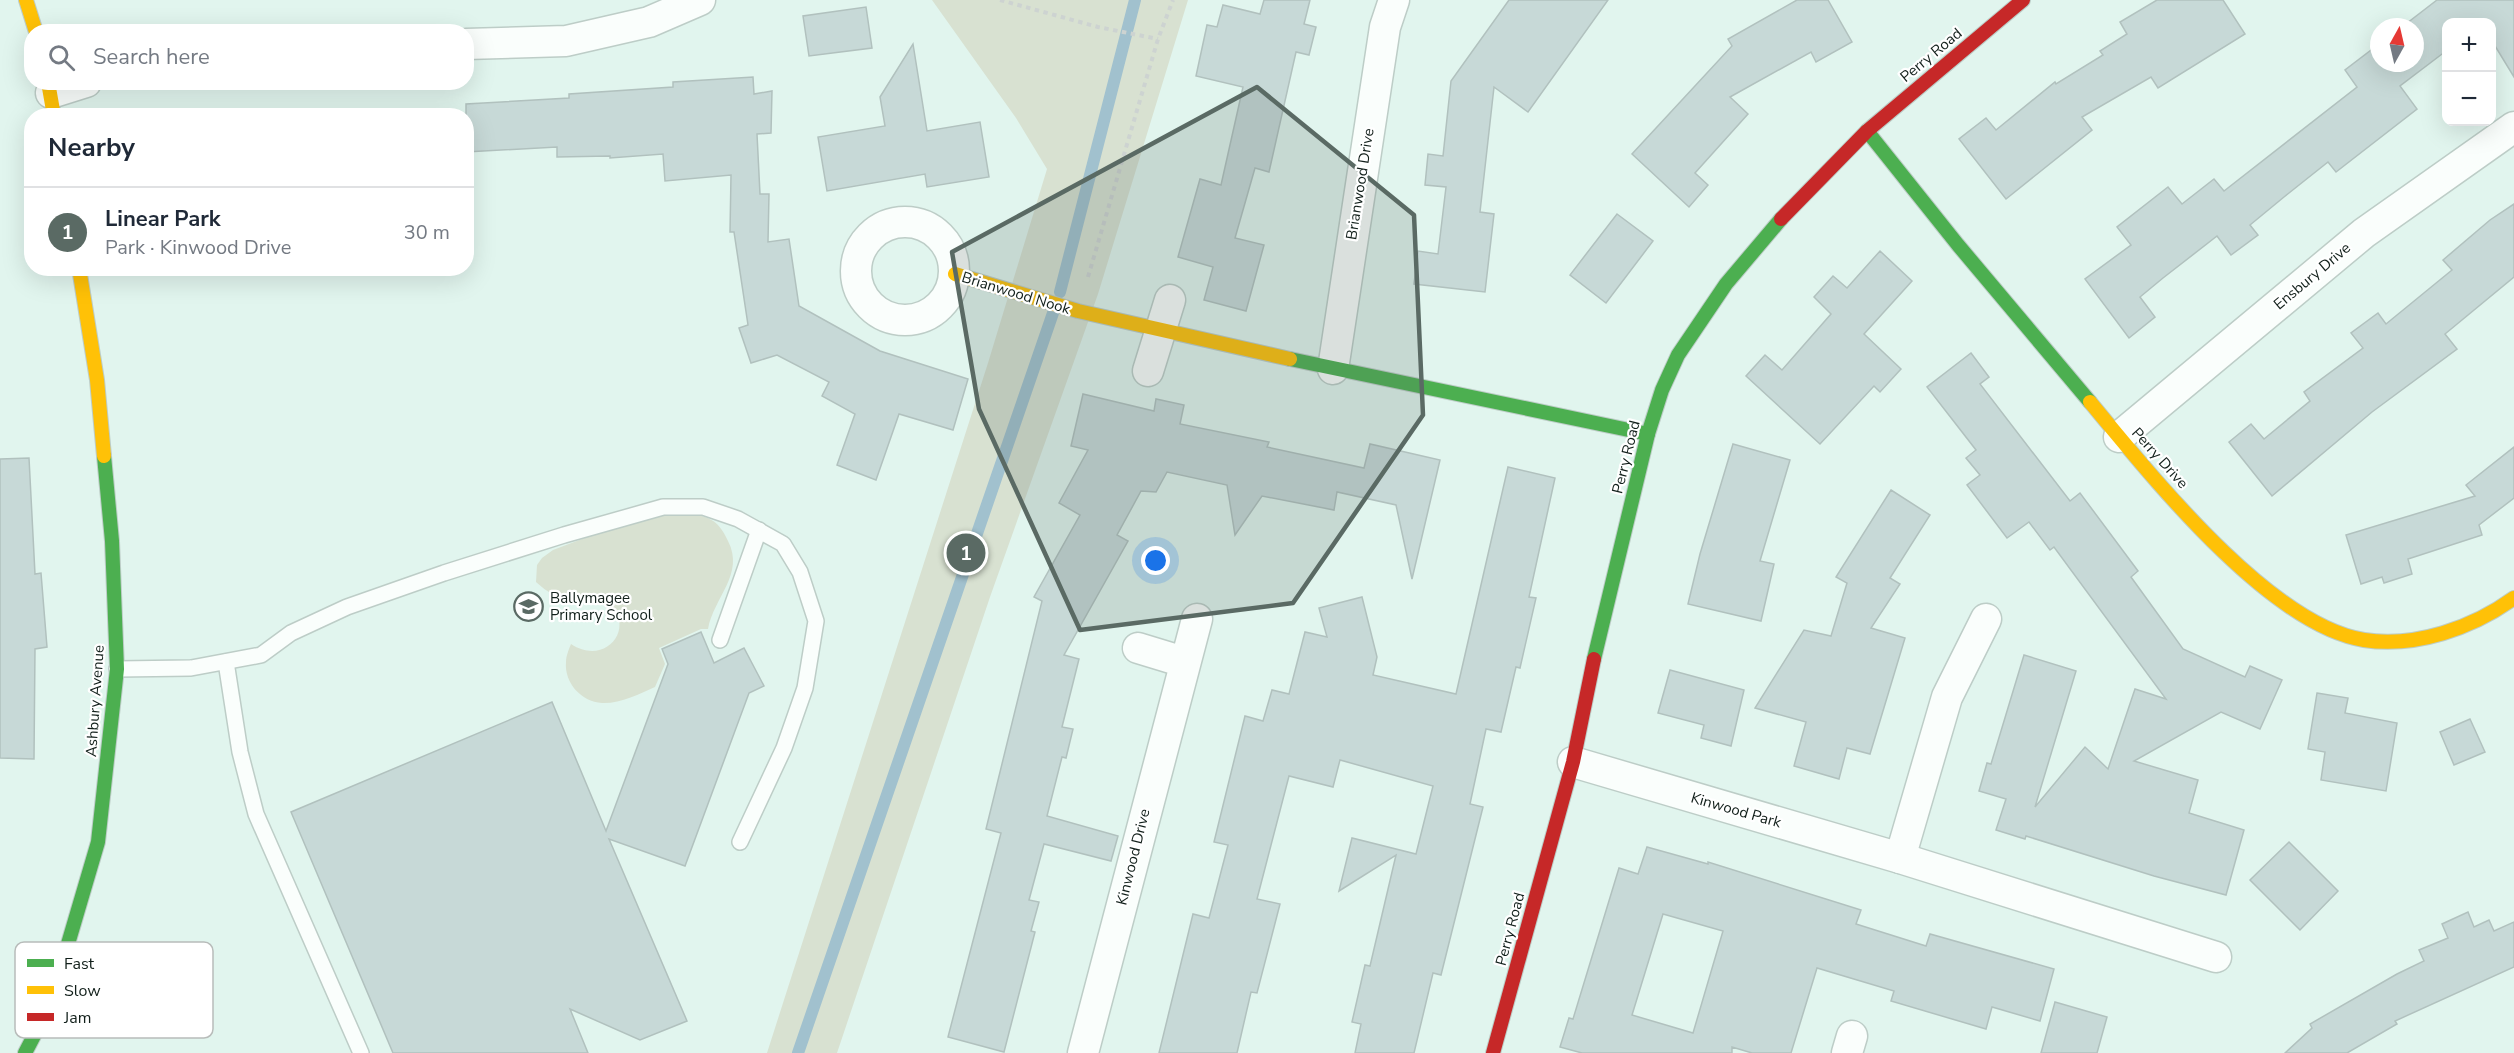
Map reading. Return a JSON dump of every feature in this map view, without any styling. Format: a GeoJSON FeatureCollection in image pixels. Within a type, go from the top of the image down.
{"type":"FeatureCollection","features":[{"type":"Feature","properties":{"kind":"street"},"geometry":{"type":"LineString","coordinates":[[26,0],[34,24]]}},
{"type":"Feature","properties":{"kind":"street"},"geometry":{"type":"LineString","coordinates":[[474,44],[566,41],[649,22],[700,0]]}},
{"type":"Feature","properties":{"kind":"street","name":"Brianwood Drive"},"geometry":{"type":"LineString","coordinates":[[1333,369],[1385,27],[1394,0]]}},
{"type":"Feature","properties":{"kind":"street","name":"Perry Road"},"geometry":{"type":"LineString","coordinates":[[1493,1053],[1573,762],[1598,641],[1647,434],[1662,390],[1678,355],[1726,284],[1784,216],[1867,131],[2023,0]]}},
{"type":"Feature","properties":{"kind":"street"},"geometry":{"type":"LineString","coordinates":[[51,97],[67,90]]}},
{"type":"Feature","properties":{"kind":"street","name":"Ensbury Drive"},"geometry":{"type":"LineString","coordinates":[[2119,437],[2364,233],[2514,127]]}},
{"type":"Feature","properties":{"kind":"street","name":"Perry Drive"},"geometry":{"type":"LineString","coordinates":[[1867,131],[1958,245],[2119,437],[2213,542],[2283,603],[2333,631],[2364,640],[2395,643],[2438,635],[2495,612],[2514,598]]}},
{"type":"Feature","properties":{"kind":"street","name":"Brianwood Nook"},"geometry":{"type":"LineString","coordinates":[[955,274],[1078,311]]}},
{"type":"Feature","properties":{"kind":"street","name":"Ashbury Avenue"},"geometry":{"type":"LineString","coordinates":[[69,942],[98,842],[117,669],[111,530],[97,380],[80,276]]}},
{"type":"Feature","properties":{"kind":"street"},"geometry":{"type":"LineString","coordinates":[[1148,371],[1170,300]]}},
{"type":"Feature","properties":{"kind":"street"},"geometry":{"type":"LineString","coordinates":[[1078,311],[1333,369],[1647,434]]}},
{"type":"Feature","properties":{"kind":"street","name":"Kinwood Drive"},"geometry":{"type":"LineString","coordinates":[[1083,1053],[1197,619]]}},
{"type":"Feature","properties":{"kind":"street"},"geometry":{"type":"LineString","coordinates":[[1900,858],[1947,697],[1986,619]]}},
{"type":"Feature","properties":{"kind":"street"},"geometry":{"type":"LineString","coordinates":[[1138,648],[1184,662]]}},
{"type":"Feature","properties":{"kind":"street","name":"Kinwood Park"},"geometry":{"type":"LineString","coordinates":[[1573,762],[1900,858],[2216,957]]}},
{"type":"Feature","properties":{"kind":"street","name":"Ashbury Avenue"},"geometry":{"type":"LineString","coordinates":[[25,1053],[33,1038]]}},
{"type":"Feature","properties":{"kind":"lane"},"geometry":{"type":"LineString","coordinates":[[117,669],[191,668],[261,655],[291,633],[369,599],[564,535],[663,507],[703,507],[738,519],[783,544],[800,572],[816,621],[804,688],[784,748],[740,842]]}},
{"type":"Feature","properties":{"kind":"lane"},"geometry":{"type":"LineString","coordinates":[[720,640],[759,530]]}},
{"type":"Feature","properties":{"kind":"lane"},"geometry":{"type":"LineString","coordinates":[[226,662],[240,752],[256,814],[361,1053]]}},
{"type":"Feature","properties":{"kind":"path"},"geometry":{"type":"LineString","coordinates":[[1000,0],[1098,27],[1158,39]]}},
{"type":"Feature","properties":{"kind":"path"},"geometry":{"type":"LineString","coordinates":[[1078,311],[1158,39],[1173,0]]}},
{"type":"Feature","properties":{"kind":"highlighted area"},"geometry":{"type":"Polygon","coordinates":[[[1257,87],[1414,215],[1423,415],[1293,603],[1080,630],[979,409],[952,252],[1257,87]]]}},
{"type":"Feature","properties":{"kind":"green space"},"geometry":{"type":"Polygon","coordinates":[[[932,0],[1188,0],[1098,294],[990,597],[837,1053],[767,1053],[988,363],[1047,169],[1016,118],[932,0]]]}},
{"type":"Feature","properties":{"kind":"green space"},"geometry":{"type":"Polygon","coordinates":[[[684,511],[706,517],[716,523],[724,533],[732,553],[731,575],[711,617],[708,629],[701,629],[659,648],[665,664],[655,687],[615,702],[602,703],[587,699],[575,690],[568,677],[566,657],[571,644],[583,650],[595,651],[612,642],[618,635],[620,625],[618,615],[601,597],[573,600],[558,597],[549,592],[536,582],[537,565],[553,550],[627,522],[684,511]]]}},
{"type":"Feature","properties":{"kind":"building"},"geometry":{"type":"Polygon","coordinates":[[[1264,0],[1310,0],[1304,24],[1316,27],[1309,55],[1296,52],[1269,172],[1255,168],[1235,238],[1264,245],[1246,311],[1204,300],[1213,267],[1178,257],[1200,179],[1221,185],[1243,87],[1196,76],[1207,25],[1217,27],[1223,5],[1260,14],[1264,0]]]}},
{"type":"Feature","properties":{"kind":"building"},"geometry":{"type":"Polygon","coordinates":[[[1509,0],[1608,0],[1528,112],[1494,87],[1480,212],[1494,214],[1485,292],[1414,284],[1418,251],[1438,254],[1446,187],[1425,185],[1428,154],[1443,156],[1451,81],[1509,0]]]}},
{"type":"Feature","properties":{"kind":"building"},"geometry":{"type":"Polygon","coordinates":[[[1797,0],[1828,0],[1852,42],[1816,62],[1811,52],[1730,97],[1748,114],[1695,173],[1708,185],[1689,207],[1632,154],[1732,46],[1728,39],[1797,0]]]}},
{"type":"Feature","properties":{"kind":"building"},"geometry":{"type":"Polygon","coordinates":[[[2157,0],[2223,0],[2245,34],[2158,88],[2151,77],[2082,117],[2092,130],[2006,199],[1959,139],[1986,118],[1996,130],[2055,82],[2056,84],[2103,55],[2100,51],[2127,34],[2120,22],[2157,0]]]}},
{"type":"Feature","properties":{"kind":"building"},"geometry":{"type":"Polygon","coordinates":[[[2437,0],[2514,0],[2514,77],[2496,48],[2496,18],[2442,18],[2442,54],[2424,68],[2424,18],[2414,18],[2437,0]]]}},
{"type":"Feature","properties":{"kind":"building"},"geometry":{"type":"Polygon","coordinates":[[[866,7],[872,48],[809,56],[803,16],[866,7]]]}},
{"type":"Feature","properties":{"kind":"building"},"geometry":{"type":"Polygon","coordinates":[[[913,44],[927,131],[980,122],[989,177],[927,187],[925,174],[827,191],[818,137],[885,126],[880,97],[913,44]]]}},
{"type":"Feature","properties":{"kind":"building"},"geometry":{"type":"Polygon","coordinates":[[[2370,51],[2370,72],[2418,72],[2400,86],[2417,109],[2336,172],[2328,162],[2250,225],[2258,235],[2231,255],[2217,236],[2163,278],[2140,297],[2155,317],[2129,338],[2085,279],[2131,245],[2117,227],[2168,187],[2182,204],[2214,179],[2224,191],[2357,87],[2345,70],[2370,51]]]}},
{"type":"Feature","properties":{"kind":"building"},"geometry":{"type":"Polygon","coordinates":[[[753,77],[754,94],[772,91],[771,133],[757,134],[760,194],[769,194],[768,242],[789,239],[799,306],[880,351],[968,379],[953,430],[899,414],[876,480],[837,465],[855,414],[822,396],[829,382],[777,355],[751,363],[739,328],[748,325],[734,232],[730,232],[731,175],[665,181],[663,154],[610,158],[610,156],[557,157],[557,147],[474,152],[474,108],[466,108],[466,104],[569,98],[569,94],[673,87],[673,82],[753,77]]]}},
{"type":"Feature","properties":{"kind":"building"},"geometry":{"type":"Polygon","coordinates":[[[2514,204],[2514,277],[2445,334],[2457,349],[2372,412],[2272,496],[2229,442],[2251,424],[2264,439],[2310,401],[2304,392],[2363,348],[2351,333],[2378,313],[2386,324],[2452,270],[2443,260],[2490,220],[2514,204]]]}},
{"type":"Feature","properties":{"kind":"building"},"geometry":{"type":"Polygon","coordinates":[[[1617,214],[1653,241],[1606,303],[1570,275],[1617,214]]]}},
{"type":"Feature","properties":{"kind":"building"},"geometry":{"type":"Polygon","coordinates":[[[1880,251],[1912,281],[1864,334],[1901,369],[1880,392],[1874,386],[1820,444],[1746,376],[1765,355],[1782,370],[1831,314],[1814,297],[1833,276],[1847,288],[1880,251]]]}},
{"type":"Feature","properties":{"kind":"building"},"geometry":{"type":"Polygon","coordinates":[[[1971,353],[1989,377],[1980,384],[2070,501],[2080,493],[2138,571],[2131,577],[2183,649],[2245,677],[2250,666],[2282,680],[2260,729],[2221,712],[2134,761],[2198,780],[2189,813],[2244,830],[2226,895],[2154,876],[2026,836],[2025,839],[1996,830],[2006,799],[1979,791],[1987,763],[1991,764],[2024,655],[2076,671],[2035,807],[2085,747],[2108,769],[2135,689],[2166,699],[2054,547],[2050,550],[2029,522],[2007,538],[1967,485],[1980,475],[1966,458],[1976,450],[1927,387],[1971,353]]]}},
{"type":"Feature","properties":{"kind":"building"},"geometry":{"type":"Polygon","coordinates":[[[1083,394],[1154,411],[1156,399],[1184,405],[1180,424],[1269,442],[1267,447],[1364,468],[1370,444],[1440,460],[1412,579],[1396,505],[1337,492],[1334,510],[1262,496],[1235,535],[1227,485],[1167,472],[1156,492],[1141,491],[1117,535],[1128,541],[1064,655],[1079,659],[1062,727],[1073,729],[1066,758],[1062,757],[1047,816],[1118,836],[1111,861],[1044,844],[1029,900],[1039,902],[1031,931],[1035,932],[1004,1052],[948,1037],[1001,833],[986,829],[1042,601],[1034,597],[1080,515],[1059,503],[1088,450],[1071,446],[1083,394]]]}},
{"type":"Feature","properties":{"kind":"building"},"geometry":{"type":"Polygon","coordinates":[[[1733,444],[1790,460],[1760,561],[1774,564],[1761,621],[1688,604],[1700,554],[1733,444]]]}},
{"type":"Feature","properties":{"kind":"building"},"geometry":{"type":"Polygon","coordinates":[[[2514,447],[2514,498],[2479,525],[2482,535],[2408,559],[2412,574],[2384,583],[2382,577],[2361,584],[2346,535],[2475,496],[2466,485],[2514,447]]]}},
{"type":"Feature","properties":{"kind":"building"},"geometry":{"type":"Polygon","coordinates":[[[29,458],[35,574],[41,573],[47,647],[35,649],[34,759],[0,758],[0,459],[29,458]]]}},
{"type":"Feature","properties":{"kind":"building"},"geometry":{"type":"Polygon","coordinates":[[[1508,467],[1555,478],[1529,597],[1536,598],[1520,668],[1516,667],[1501,732],[1486,729],[1470,804],[1483,807],[1441,975],[1433,973],[1414,1053],[1355,1053],[1361,1024],[1352,1022],[1365,965],[1370,966],[1396,855],[1339,891],[1352,838],[1416,854],[1433,786],[1340,760],[1333,787],[1289,776],[1257,899],[1280,904],[1257,993],[1251,992],[1237,1053],[1159,1053],[1193,914],[1209,918],[1228,845],[1214,842],[1245,716],[1263,721],[1272,690],[1289,694],[1305,632],[1327,637],[1319,608],[1362,597],[1377,657],[1373,675],[1456,694],[1508,467]]]}},
{"type":"Feature","properties":{"kind":"building"},"geometry":{"type":"Polygon","coordinates":[[[1891,490],[1930,515],[1890,578],[1900,584],[1871,628],[1905,638],[1870,754],[1847,748],[1839,779],[1794,766],[1806,722],[1755,708],[1804,630],[1831,636],[1847,583],[1836,577],[1891,490]]]}},
{"type":"Feature","properties":{"kind":"building"},"geometry":{"type":"Polygon","coordinates":[[[701,632],[714,663],[744,648],[764,686],[749,693],[685,866],[609,839],[687,1021],[640,1040],[570,1009],[588,1053],[393,1053],[291,812],[552,702],[606,831],[668,664],[662,649],[701,632]]]}},
{"type":"Feature","properties":{"kind":"building"},"geometry":{"type":"Polygon","coordinates":[[[1670,670],[1744,690],[1731,746],[1701,738],[1704,725],[1658,713],[1670,670]]]}},
{"type":"Feature","properties":{"kind":"building"},"geometry":{"type":"Polygon","coordinates":[[[2317,693],[2348,698],[2345,713],[2397,723],[2386,791],[2321,780],[2325,752],[2308,749],[2317,693]]]}},
{"type":"Feature","properties":{"kind":"building"},"geometry":{"type":"Polygon","coordinates":[[[2470,719],[2485,752],[2454,765],[2440,732],[2470,719]]]}},
{"type":"Feature","properties":{"kind":"building"},"geometry":{"type":"Polygon","coordinates":[[[2289,842],[2338,891],[2300,930],[2250,880],[2289,842]]]}},
{"type":"Feature","properties":{"kind":"building"},"geometry":{"type":"Polygon","coordinates":[[[1647,847],[1708,864],[1708,862],[1861,910],[1856,924],[1926,946],[1930,934],[2054,969],[2040,1021],[1992,1007],[1986,1029],[1891,1001],[1894,991],[1817,968],[1791,1053],[1752,1053],[1732,1047],[1732,1053],[1582,1053],[1560,1047],[1569,1018],[1573,1019],[1619,868],[1638,874],[1647,847]],[[1663,914],[1632,1015],[1693,1033],[1723,931],[1663,914]]]}},
{"type":"Feature","properties":{"kind":"building"},"geometry":{"type":"Polygon","coordinates":[[[2468,912],[2474,927],[2489,920],[2494,931],[2514,922],[2514,967],[2395,1021],[2397,1024],[2347,1053],[2285,1053],[2312,1028],[2310,1024],[2424,961],[2419,950],[2448,938],[2442,924],[2468,912]]]}},
{"type":"Feature","properties":{"kind":"building"},"geometry":{"type":"Polygon","coordinates":[[[2055,1002],[2107,1017],[2097,1053],[2041,1053],[2055,1002]]]}},
{"type":"Feature","properties":{"kind":"waterway"},"geometry":{"type":"LineString","coordinates":[[1060,292],[1135,0]]}},
{"type":"Feature","properties":{"kind":"waterway"},"geometry":{"type":"LineString","coordinates":[[798,1053],[1053,313]]}},
{"type":"Feature","properties":{"kind":"traffic: fast"},"geometry":{"type":"LineString","coordinates":[[1867,131],[1958,245],[2090,402]]}},
{"type":"Feature","properties":{"kind":"traffic: fast"},"geometry":{"type":"LineString","coordinates":[[1594,659],[1648,434],[1662,390],[1678,355],[1726,284],[1781,219]]}},
{"type":"Feature","properties":{"kind":"traffic: fast"},"geometry":{"type":"LineString","coordinates":[[1290,359],[1648,434]]}},
{"type":"Feature","properties":{"kind":"traffic: fast"},"geometry":{"type":"LineString","coordinates":[[69,942],[98,842],[117,669],[112,541],[104,456]]}},
{"type":"Feature","properties":{"kind":"traffic: fast"},"geometry":{"type":"LineString","coordinates":[[25,1053],[33,1038]]}},
{"type":"Feature","properties":{"kind":"traffic: slow"},"geometry":{"type":"LineString","coordinates":[[26,0],[34,24]]}},
{"type":"Feature","properties":{"kind":"traffic: slow"},"geometry":{"type":"LineString","coordinates":[[49,90],[53,108]]}},
{"type":"Feature","properties":{"kind":"traffic: slow"},"geometry":{"type":"LineString","coordinates":[[955,274],[1078,311],[1290,359]]}},
{"type":"Feature","properties":{"kind":"traffic: slow"},"geometry":{"type":"LineString","coordinates":[[80,276],[97,380],[104,456]]}},
{"type":"Feature","properties":{"kind":"traffic: slow"},"geometry":{"type":"LineString","coordinates":[[2090,402],[2178,505],[2214,542],[2251,577],[2290,607],[2327,628],[2364,640],[2383,642],[2423,638],[2462,627],[2498,609],[2514,598]]}},
{"type":"Feature","properties":{"kind":"traffic: jam"},"geometry":{"type":"LineString","coordinates":[[1781,219],[1867,131],[2023,0]]}},
{"type":"Feature","properties":{"kind":"traffic: jam"},"geometry":{"type":"LineString","coordinates":[[1493,1053],[1573,762],[1594,659]]}},
{"type":"Feature","properties":{"kind":"place","name":"Linear Park"},"geometry":{"type":"Point","coordinates":[966,553]}},
{"type":"Feature","properties":{"kind":"place","name":"Ballymagee Primary School"},"geometry":{"type":"Point","coordinates":[529,607]}}]}
